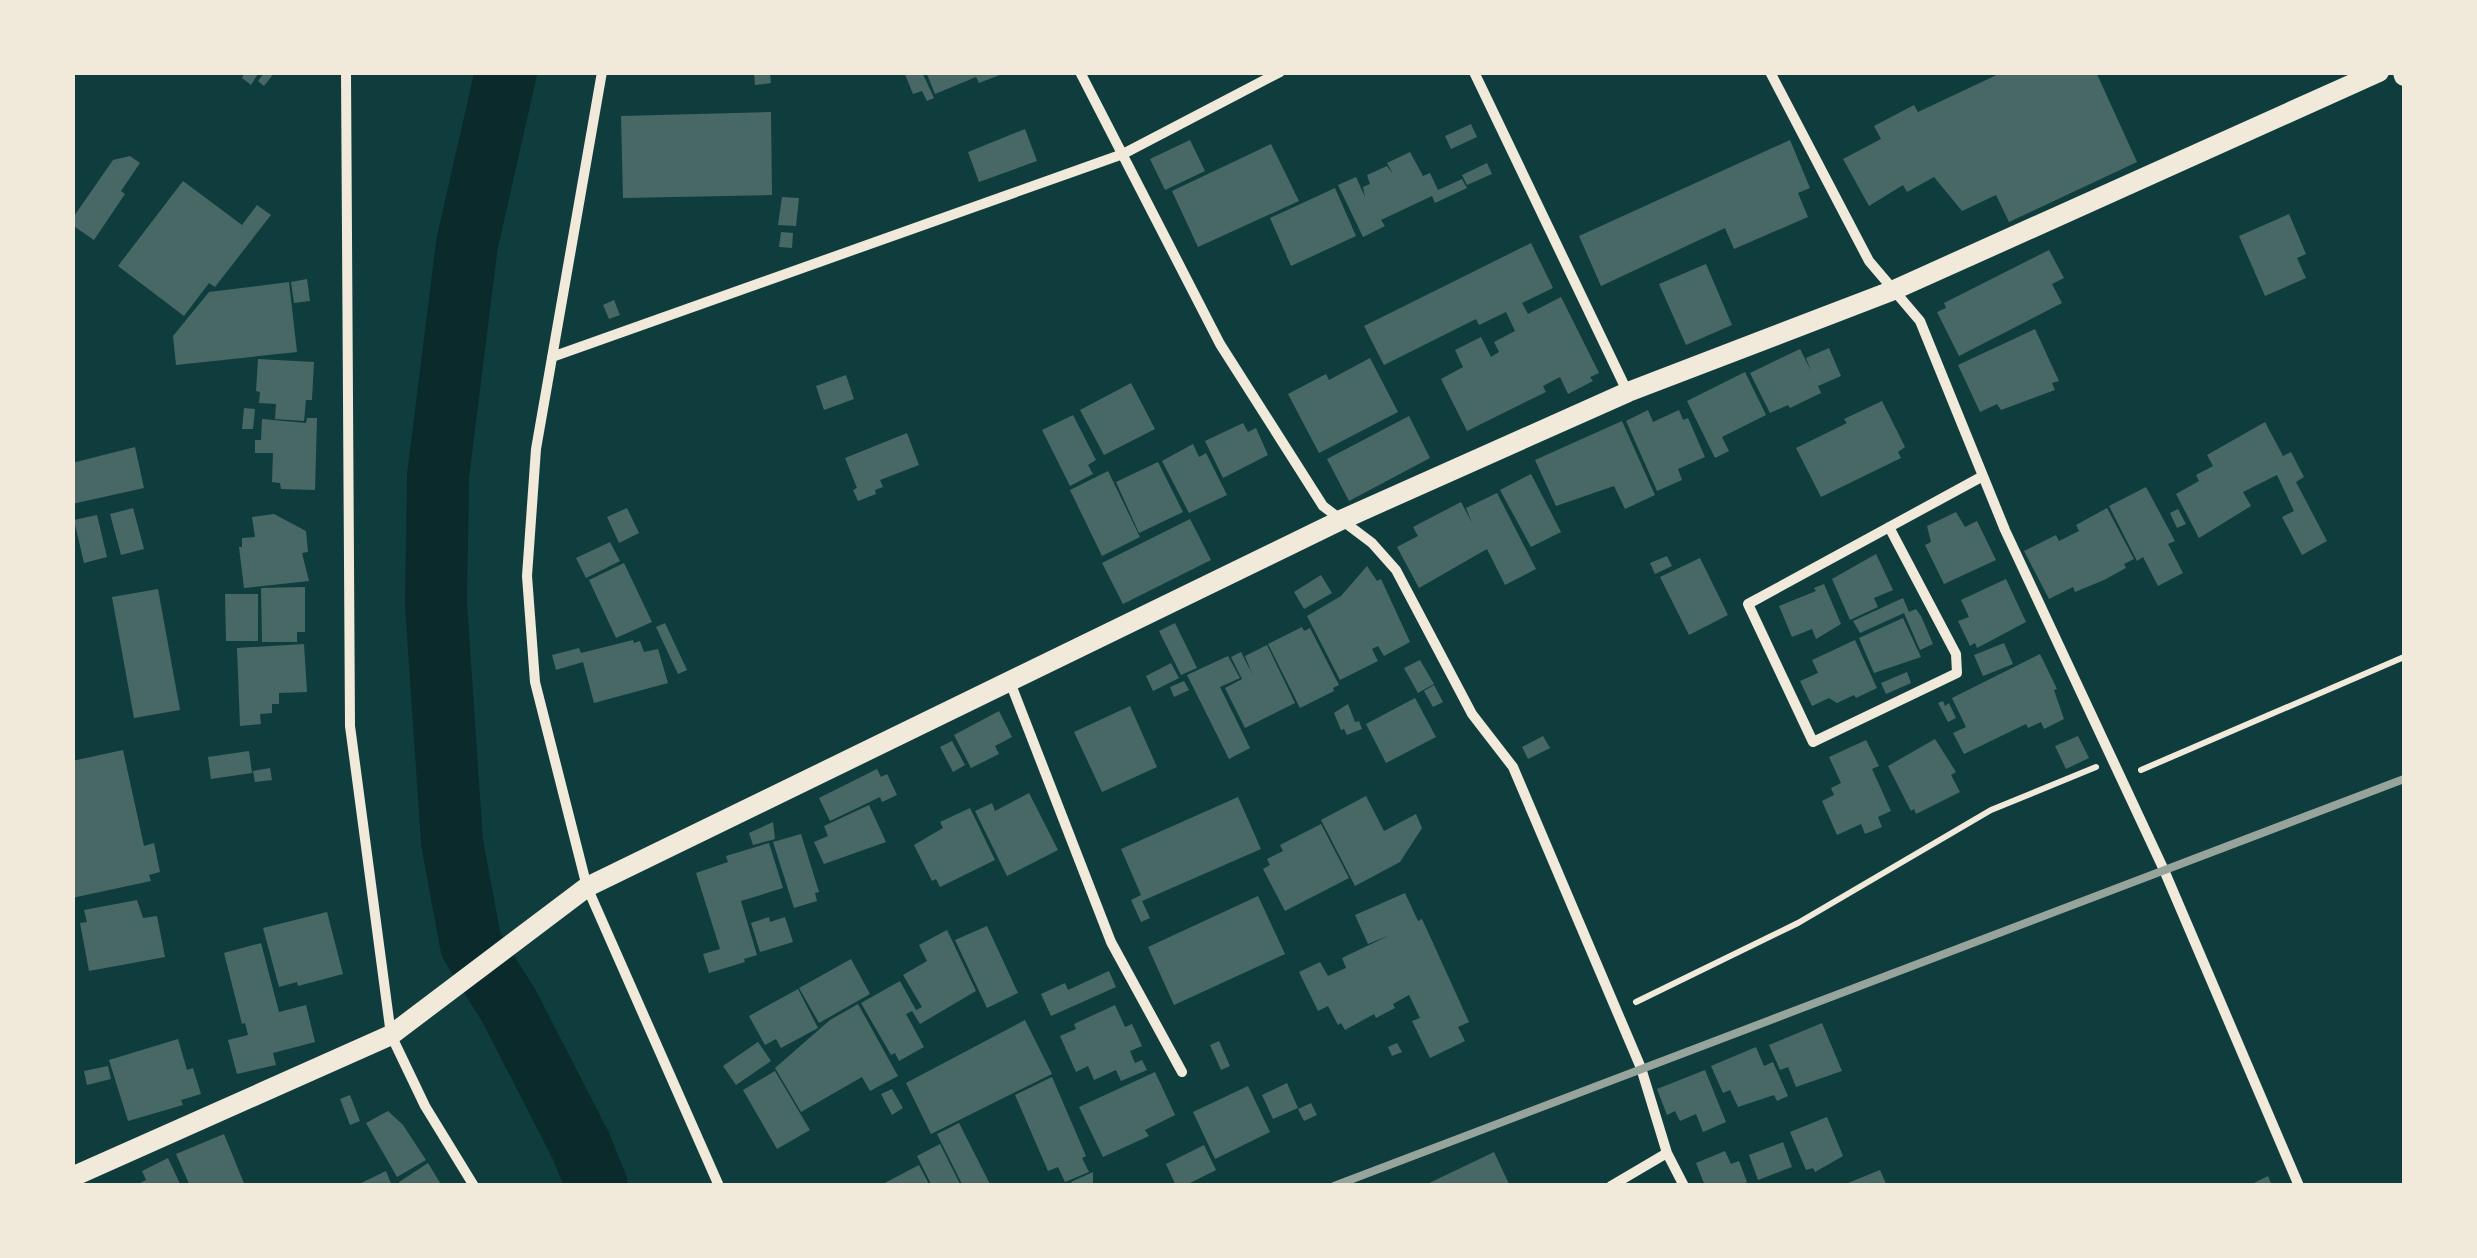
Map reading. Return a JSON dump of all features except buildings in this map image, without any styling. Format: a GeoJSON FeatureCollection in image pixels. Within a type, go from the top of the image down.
{"type":"FeatureCollection","features":[{"type":"Feature","properties":{"kind":"main road"},"geometry":{"type":"LineString","coordinates":[[72,1177],[390,1035],[587,888],[1342,520],[1628,392],[1894,290],[2379,72]]}},
{"type":"Feature","properties":{"kind":"street"},"geometry":{"type":"LineString","coordinates":[[346,72],[350,726],[390,1035],[424,1106],[474,1186]]}},
{"type":"Feature","properties":{"kind":"street"},"geometry":{"type":"LineString","coordinates":[[602,72],[536,449],[526,576],[535,682],[587,888],[720,1186]]}},
{"type":"Feature","properties":{"kind":"street"},"geometry":{"type":"LineString","coordinates":[[1080,72],[1220,344],[1324,506],[1372,543],[1396,570],[1472,714],[1514,767],[1641,1068],[1667,1153],[1684,1186]]}},
{"type":"Feature","properties":{"kind":"street"},"geometry":{"type":"LineString","coordinates":[[552,357],[1123,154],[1280,72]]}},
{"type":"Feature","properties":{"kind":"street"},"geometry":{"type":"LineString","coordinates":[[1474,72],[1628,392]]}},
{"type":"Feature","properties":{"kind":"street"},"geometry":{"type":"LineString","coordinates":[[1770,72],[1868,261],[1920,321],[1983,476],[2164,870],[2298,1186]]}},
{"type":"Feature","properties":{"kind":"street"},"geometry":{"type":"LineString","coordinates":[[1889,527],[1956,654],[1957,674],[1812,742],[1748,604],[1889,527],[1983,476]]}},
{"type":"Feature","properties":{"kind":"street"},"geometry":{"type":"LineString","coordinates":[[1010,682],[1112,942],[1182,1072]]}},
{"type":"Feature","properties":{"kind":"street"},"geometry":{"type":"LineString","coordinates":[[1612,1186],[1667,1153]]}},
{"type":"Feature","properties":{"kind":"path"},"geometry":{"type":"LineString","coordinates":[[2121,778],[2404,657]]}},
{"type":"Feature","properties":{"kind":"path"},"geometry":{"type":"LineString","coordinates":[[1617,1012],[1798,923],[1991,810],[2113,760]]}},
{"type":"Feature","properties":{"kind":"waterway"},"geometry":{"type":"LineString","coordinates":[[506,72],[467,244],[438,476],[436,604],[452,842],[471,945],[509,1006],[581,1146],[597,1186]]}},
{"type":"Feature","properties":{"kind":"railway"},"geometry":{"type":"LineString","coordinates":[[1334,1186],[2404,779]]}}]}
